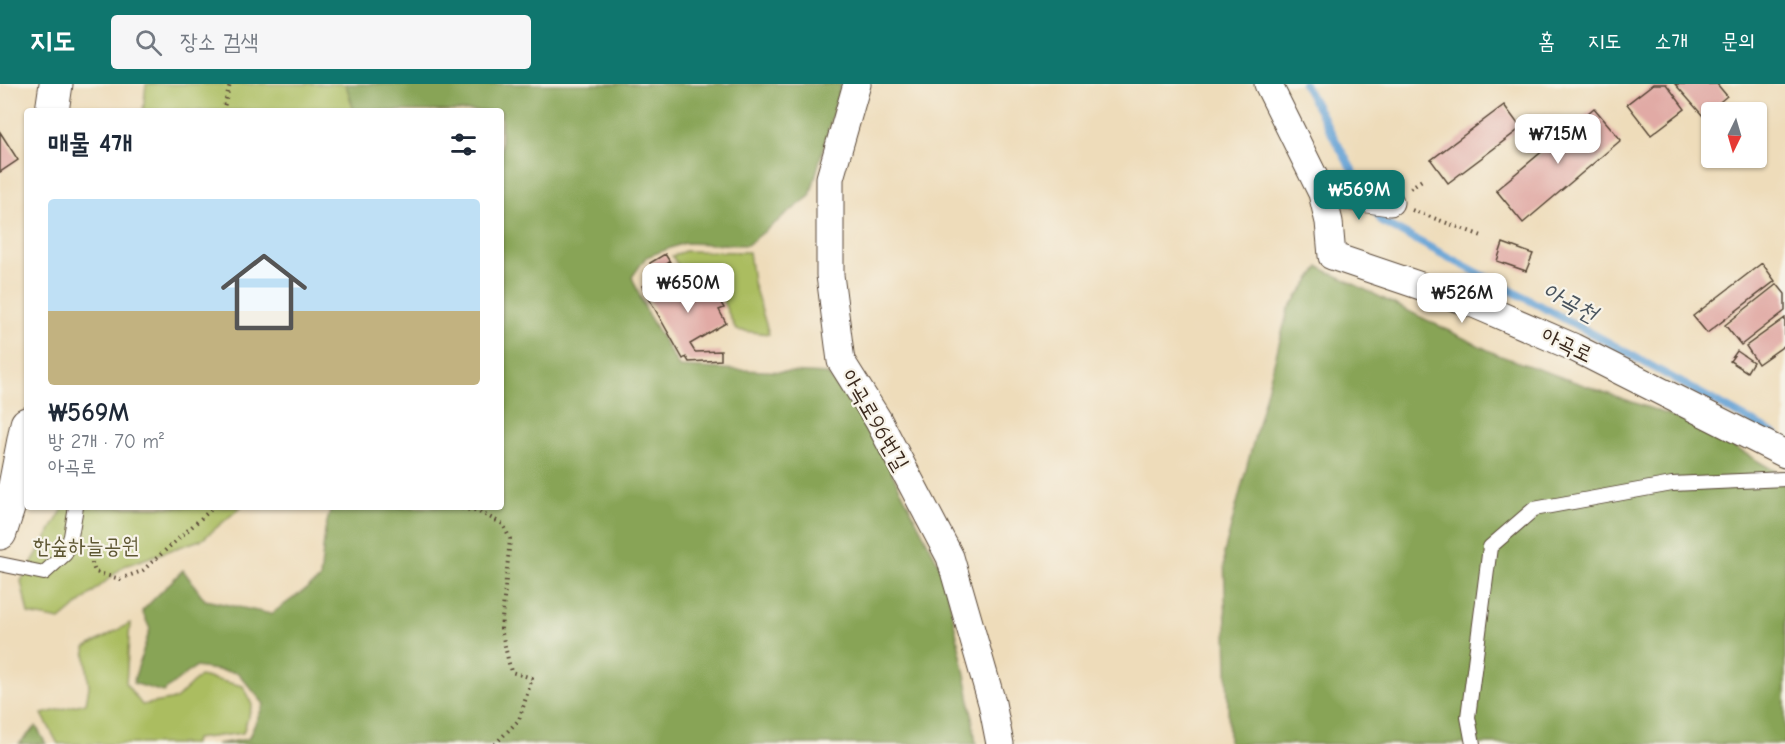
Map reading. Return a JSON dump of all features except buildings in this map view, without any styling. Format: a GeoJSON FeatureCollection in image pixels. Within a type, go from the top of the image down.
{"type":"FeatureCollection","features":[{"type":"Feature","properties":{"kind":"street"},"geometry":{"type":"LineString","coordinates":[[52,108],[56,84]]}},
{"type":"Feature","properties":{"kind":"street","name":"아곡로96번길"},"geometry":{"type":"LineString","coordinates":[[856,84],[830,178],[830,275],[841,361],[878,420],[950,557],[992,703],[1000,744]]}},
{"type":"Feature","properties":{"kind":"street","name":"아곡로"},"geometry":{"type":"LineString","coordinates":[[1268,84],[1328,194],[1332,256],[1474,304],[1551,337],[1785,454]]}},
{"type":"Feature","properties":{"kind":"street"},"geometry":{"type":"LineString","coordinates":[[1328,194],[1390,202]]}},
{"type":"Feature","properties":{"kind":"street"},"geometry":{"type":"LineString","coordinates":[[0,533],[15,486],[24,440]]}},
{"type":"Feature","properties":{"kind":"lane"},"geometry":{"type":"LineString","coordinates":[[1473,744],[1468,717],[1490,547],[1534,509],[1672,484],[1785,480]]}},
{"type":"Feature","properties":{"kind":"lane"},"geometry":{"type":"LineString","coordinates":[[0,564],[44,573],[64,554],[71,536],[75,510]]}},
{"type":"Feature","properties":{"kind":"path"},"geometry":{"type":"LineString","coordinates":[[224,108],[230,84]]}},
{"type":"Feature","properties":{"kind":"path"},"geometry":{"type":"LineString","coordinates":[[1390,202],[1482,236]]}},
{"type":"Feature","properties":{"kind":"path"},"geometry":{"type":"LineString","coordinates":[[89,542],[87,553],[95,572],[120,579],[142,571],[211,510]]}},
{"type":"Feature","properties":{"kind":"path"},"geometry":{"type":"LineString","coordinates":[[470,510],[503,524],[510,539],[501,629],[511,672],[532,678],[519,720],[495,744]]}},
{"type":"Feature","properties":{"kind":"green space"},"geometry":{"type":"Polygon","coordinates":[[[146,84],[346,84],[353,108],[143,108],[146,84]]]}},
{"type":"Feature","properties":{"kind":"green space"},"geometry":{"type":"Polygon","coordinates":[[[346,84],[841,84],[810,196],[747,245],[684,243],[646,257],[632,277],[647,313],[679,367],[827,374],[863,417],[944,574],[968,689],[976,744],[217,744],[248,739],[264,704],[238,673],[195,667],[163,692],[133,683],[150,629],[142,611],[183,570],[205,600],[271,614],[320,579],[325,530],[330,510],[504,510],[504,108],[353,108],[346,84]]]}},
{"type":"Feature","properties":{"kind":"green space"},"geometry":{"type":"Polygon","coordinates":[[[685,251],[749,252],[753,282],[769,334],[736,330],[710,272],[704,274],[699,265],[664,284],[659,275],[678,265],[672,256],[685,251]]]}},
{"type":"Feature","properties":{"kind":"green space"},"geometry":{"type":"Polygon","coordinates":[[[1319,267],[1498,355],[1695,424],[1785,477],[1785,744],[1229,744],[1224,553],[1288,310],[1319,267]]]}},
{"type":"Feature","properties":{"kind":"green space","name":"한숲하늘공원"},"geometry":{"type":"Polygon","coordinates":[[[62,510],[237,510],[203,539],[124,566],[60,620],[28,614],[21,581],[62,510]]]}},
{"type":"Feature","properties":{"kind":"green space"},"geometry":{"type":"Polygon","coordinates":[[[130,623],[126,684],[142,705],[176,699],[200,676],[243,686],[252,705],[243,733],[195,739],[194,744],[58,744],[42,714],[86,703],[89,687],[85,648],[130,623]]]}},
{"type":"Feature","properties":{"kind":"green space"},"geometry":{"type":"Polygon","coordinates":[[[36,726],[46,744],[19,744],[36,726]]]}},
{"type":"Feature","properties":{"kind":"waterway","name":"아곡천"},"geometry":{"type":"LineString","coordinates":[[1304,84],[1364,191]]}},
{"type":"Feature","properties":{"kind":"waterway","name":"아곡천"},"geometry":{"type":"LineString","coordinates":[[1373,207],[1382,222],[1595,335],[1776,435]]}}]}
